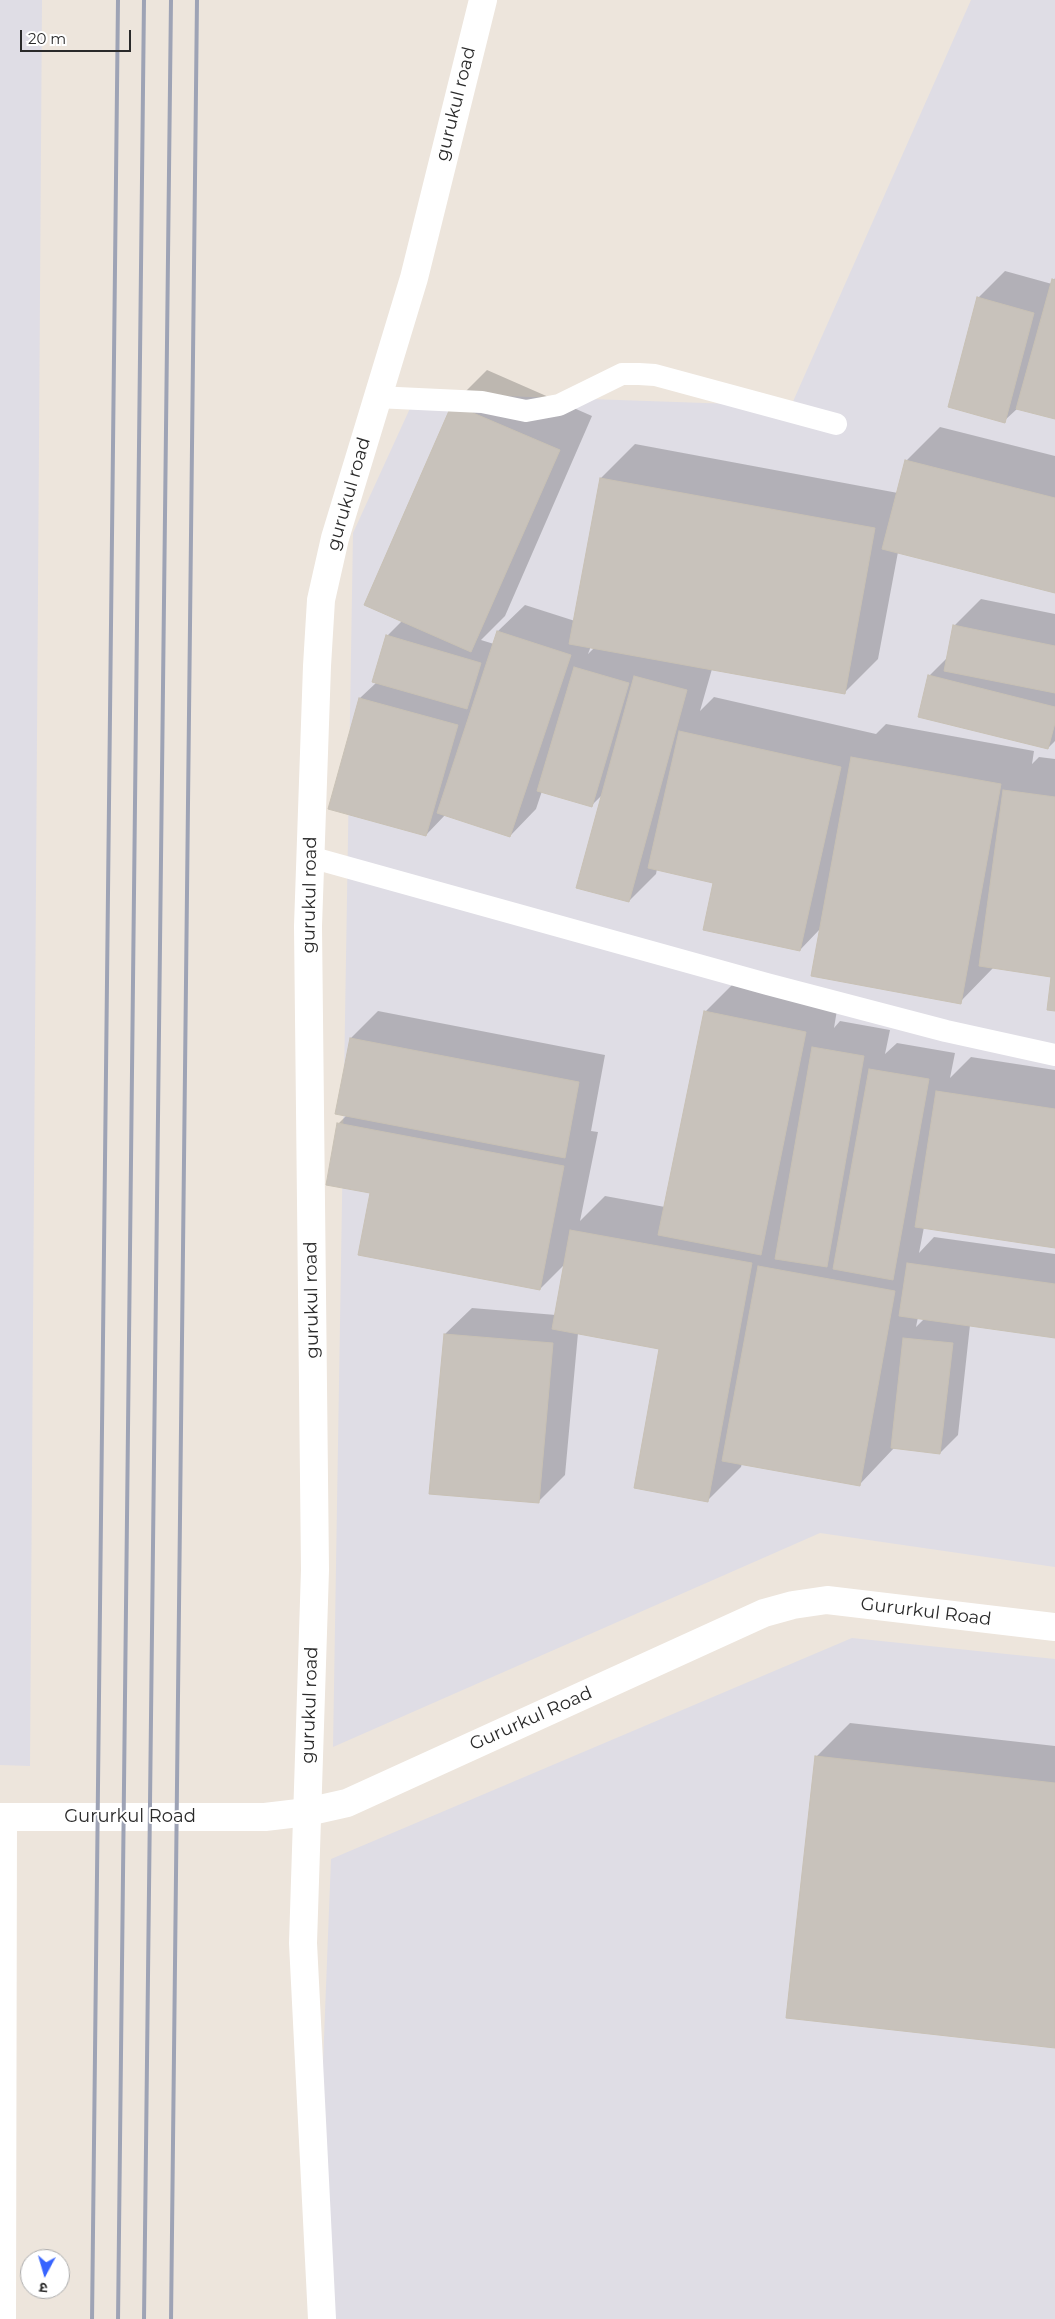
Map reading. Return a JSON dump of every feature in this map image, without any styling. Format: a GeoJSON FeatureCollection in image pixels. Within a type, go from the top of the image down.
{"type":"FeatureCollection","features":[{"type":"Feature","properties":{"kind":"street","name":"gurukul road"},"geometry":{"type":"LineString","coordinates":[[322,2319],[303,1943],[315,1570],[308,926],[312,748],[322,600],[335,538],[414,278],[483,0]]}},
{"type":"Feature","properties":{"kind":"street","name":"Gururkul Road"},"geometry":{"type":"LineString","coordinates":[[3,1817],[265,1818],[307,1812],[347,1802],[764,1613],[793,1605],[827,1600],[1055,1627]]}},
{"type":"Feature","properties":{"kind":"lane"},"geometry":{"type":"LineString","coordinates":[[376,398],[482,402],[526,411],[559,405],[622,374],[639,374],[655,375],[836,424]]}},
{"type":"Feature","properties":{"kind":"lane"},"geometry":{"type":"LineString","coordinates":[[310,857],[946,1031],[1055,1055]]}},
{"type":"Feature","properties":{"kind":"lane"},"geometry":{"type":"LineString","coordinates":[[3,1817],[4,2319]]}},
{"type":"Feature","properties":{"kind":"shaded area"},"geometry":{"type":"Polygon","coordinates":[[[0,0],[42,0],[30,1766],[0,1765],[0,0]]]}},
{"type":"Feature","properties":{"kind":"shaded area"},"geometry":{"type":"Polygon","coordinates":[[[971,0],[1055,0],[1055,1567],[820,1533],[333,1747],[353,533],[417,393],[791,406],[971,0]]]}},
{"type":"Feature","properties":{"kind":"shaded area"},"geometry":{"type":"Polygon","coordinates":[[[852,1638],[1055,1659],[1055,2319],[313,2319],[331,1859],[852,1638]]]}},
{"type":"Feature","properties":{"kind":"building"},"geometry":{"type":"Polygon","coordinates":[[[1052,279],[1055,280],[1055,419],[1016,409],[1052,279]]]}},
{"type":"Feature","properties":{"kind":"building"},"geometry":{"type":"Polygon","coordinates":[[[977,297],[1034,313],[1005,423],[948,407],[977,297]]]}},
{"type":"Feature","properties":{"kind":"building"},"geometry":{"type":"Polygon","coordinates":[[[452,404],[560,450],[471,652],[364,605],[452,404]]]}},
{"type":"Feature","properties":{"kind":"building"},"geometry":{"type":"Polygon","coordinates":[[[905,460],[1055,498],[1055,593],[882,549],[905,460]]]}},
{"type":"Feature","properties":{"kind":"building"},"geometry":{"type":"Polygon","coordinates":[[[600,478],[875,528],[845,694],[569,644],[600,478]]]}},
{"type":"Feature","properties":{"kind":"building"},"geometry":{"type":"Polygon","coordinates":[[[953,625],[1055,646],[1055,693],[944,671],[953,625]]]}},
{"type":"Feature","properties":{"kind":"building"},"geometry":{"type":"Polygon","coordinates":[[[497,631],[571,655],[510,837],[437,813],[497,631]]]}},
{"type":"Feature","properties":{"kind":"building"},"geometry":{"type":"Polygon","coordinates":[[[386,635],[481,663],[467,709],[372,682],[386,635]]]}},
{"type":"Feature","properties":{"kind":"building"},"geometry":{"type":"Polygon","coordinates":[[[574,667],[629,683],[592,807],[537,791],[574,667]]]}},
{"type":"Feature","properties":{"kind":"building"},"geometry":{"type":"Polygon","coordinates":[[[928,675],[1055,707],[1055,723],[1048,749],[918,717],[928,675]]]}},
{"type":"Feature","properties":{"kind":"building"},"geometry":{"type":"Polygon","coordinates":[[[634,676],[687,690],[629,902],[576,888],[634,676]]]}},
{"type":"Feature","properties":{"kind":"building"},"geometry":{"type":"Polygon","coordinates":[[[359,698],[458,725],[426,836],[328,809],[359,698]]]}},
{"type":"Feature","properties":{"kind":"building"},"geometry":{"type":"Polygon","coordinates":[[[679,731],[841,767],[800,951],[703,930],[713,883],[648,868],[679,731]]]}},
{"type":"Feature","properties":{"kind":"building"},"geometry":{"type":"Polygon","coordinates":[[[851,757],[1001,784],[961,1004],[811,976],[851,757]]]}},
{"type":"Feature","properties":{"kind":"building"},"geometry":{"type":"Polygon","coordinates":[[[1003,790],[1055,797],[1055,1011],[1047,1010],[1051,977],[979,966],[1003,790]]]}},
{"type":"Feature","properties":{"kind":"building"},"geometry":{"type":"Polygon","coordinates":[[[704,1011],[806,1032],[761,1255],[658,1235],[704,1011]]]}},
{"type":"Feature","properties":{"kind":"building"},"geometry":{"type":"Polygon","coordinates":[[[350,1038],[579,1082],[565,1158],[335,1114],[350,1038]]]}},
{"type":"Feature","properties":{"kind":"building"},"geometry":{"type":"Polygon","coordinates":[[[812,1047],[864,1056],[827,1267],[775,1259],[812,1047]]]}},
{"type":"Feature","properties":{"kind":"building"},"geometry":{"type":"Polygon","coordinates":[[[869,1069],[929,1079],[893,1280],[833,1269],[869,1069]]]}},
{"type":"Feature","properties":{"kind":"building"},"geometry":{"type":"Polygon","coordinates":[[[936,1091],[1055,1109],[1055,1248],[915,1227],[936,1091]]]}},
{"type":"Feature","properties":{"kind":"building"},"geometry":{"type":"Polygon","coordinates":[[[337,1123],[564,1166],[540,1290],[358,1255],[370,1193],[326,1185],[337,1123]]]}},
{"type":"Feature","properties":{"kind":"building"},"geometry":{"type":"Polygon","coordinates":[[[570,1230],[752,1263],[708,1502],[634,1488],[659,1349],[552,1329],[570,1230]]]}},
{"type":"Feature","properties":{"kind":"building"},"geometry":{"type":"Polygon","coordinates":[[[907,1263],[1055,1284],[1055,1338],[899,1316],[907,1263]]]}},
{"type":"Feature","properties":{"kind":"building"},"geometry":{"type":"Polygon","coordinates":[[[758,1266],[895,1291],[860,1486],[722,1461],[758,1266]]]}},
{"type":"Feature","properties":{"kind":"building"},"geometry":{"type":"Polygon","coordinates":[[[444,1334],[553,1343],[539,1503],[429,1494],[444,1334]]]}},
{"type":"Feature","properties":{"kind":"building"},"geometry":{"type":"Polygon","coordinates":[[[903,1338],[953,1343],[940,1454],[891,1448],[903,1338]]]}},
{"type":"Feature","properties":{"kind":"building"},"geometry":{"type":"Polygon","coordinates":[[[815,1756],[1055,1783],[1055,2048],[786,2018],[815,1756]]]}},
{"type":"Feature","properties":{"kind":"railway"},"geometry":{"type":"LineString","coordinates":[[92,2319],[118,0]]}},
{"type":"Feature","properties":{"kind":"railway"},"geometry":{"type":"LineString","coordinates":[[118,2319],[144,0]]}},
{"type":"Feature","properties":{"kind":"railway"},"geometry":{"type":"LineString","coordinates":[[144,2319],[171,0]]}},
{"type":"Feature","properties":{"kind":"railway"},"geometry":{"type":"LineString","coordinates":[[171,2319],[197,0]]}}]}
